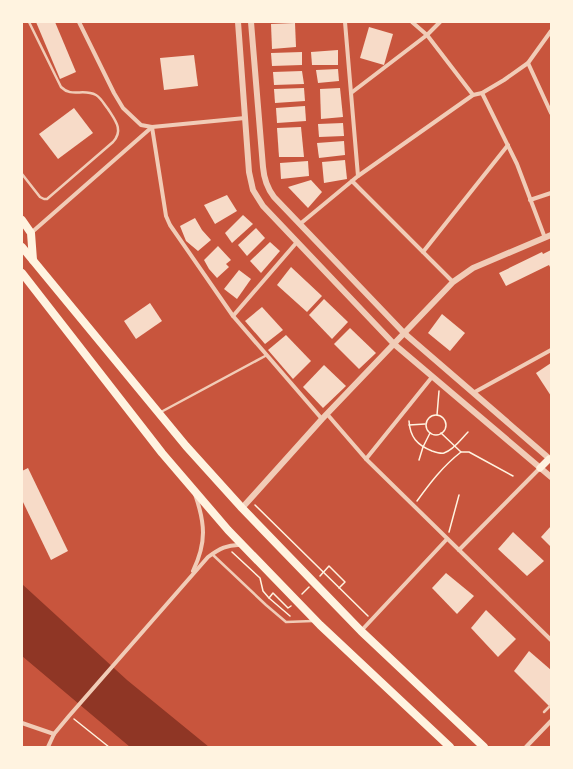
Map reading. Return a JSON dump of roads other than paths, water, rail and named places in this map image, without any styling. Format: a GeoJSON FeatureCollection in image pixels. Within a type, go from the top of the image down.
{"type":"FeatureCollection","features":[{"type":"Feature","properties":{"kind":"highway"},"geometry":{"type":"LineString","coordinates":[[22,220],[31,233],[33,261]]}},
{"type":"Feature","properties":{"kind":"highway"},"geometry":{"type":"LineString","coordinates":[[22,247],[186,446],[242,508],[361,631],[484,747]]}},
{"type":"Feature","properties":{"kind":"highway"},"geometry":{"type":"LineString","coordinates":[[22,273],[162,454],[244,546],[316,621],[450,747]]}},
{"type":"Feature","properties":{"kind":"highway"},"geometry":{"type":"LineString","coordinates":[[22,277],[30,282]]}},
{"type":"Feature","properties":{"kind":"main road"},"geometry":{"type":"LineString","coordinates":[[540,468],[550,460]]}},
{"type":"Feature","properties":{"kind":"street"},"geometry":{"type":"LineString","coordinates":[[79,22],[123,108],[141,125],[152,127],[245,118]]}},
{"type":"Feature","properties":{"kind":"street"},"geometry":{"type":"LineString","coordinates":[[238,22],[249,172],[253,190],[263,206],[394,344],[551,477]]}},
{"type":"Feature","properties":{"kind":"street"},"geometry":{"type":"LineString","coordinates":[[251,22],[264,175],[269,190],[404,333],[550,460]]}},
{"type":"Feature","properties":{"kind":"street"},"geometry":{"type":"LineString","coordinates":[[344,22],[358,176]]}},
{"type":"Feature","properties":{"kind":"street"},"geometry":{"type":"LineString","coordinates":[[412,22],[427,34],[473,95]]}},
{"type":"Feature","properties":{"kind":"street"},"geometry":{"type":"LineString","coordinates":[[351,93],[427,34],[440,22]]}},
{"type":"Feature","properties":{"kind":"street"},"geometry":{"type":"LineString","coordinates":[[300,224],[358,176],[473,95],[482,93],[528,63],[551,31]]}},
{"type":"Feature","properties":{"kind":"street"},"geometry":{"type":"LineString","coordinates":[[528,63],[551,113]]}},
{"type":"Feature","properties":{"kind":"street"},"geometry":{"type":"LineString","coordinates":[[242,508],[324,416],[453,282],[473,268],[548,236],[530,200],[508,145],[482,93]]}},
{"type":"Feature","properties":{"kind":"street"},"geometry":{"type":"LineString","coordinates":[[31,233],[152,127]]}},
{"type":"Feature","properties":{"kind":"street"},"geometry":{"type":"LineString","coordinates":[[152,127],[166,216],[170,225],[233,316],[267,355],[366,459],[551,640]]}},
{"type":"Feature","properties":{"kind":"street"},"geometry":{"type":"LineString","coordinates":[[423,252],[508,145]]}},
{"type":"Feature","properties":{"kind":"street"},"geometry":{"type":"LineString","coordinates":[[352,181],[453,282]]}},
{"type":"Feature","properties":{"kind":"street"},"geometry":{"type":"LineString","coordinates":[[530,200],[551,193]]}},
{"type":"Feature","properties":{"kind":"street"},"geometry":{"type":"LineString","coordinates":[[233,316],[297,242]]}},
{"type":"Feature","properties":{"kind":"street"},"geometry":{"type":"LineString","coordinates":[[474,393],[551,350]]}},
{"type":"Feature","properties":{"kind":"street"},"geometry":{"type":"LineString","coordinates":[[366,459],[432,376]]}},
{"type":"Feature","properties":{"kind":"street"},"geometry":{"type":"LineString","coordinates":[[459,550],[540,468]]}},
{"type":"Feature","properties":{"kind":"street"},"geometry":{"type":"LineString","coordinates":[[190,576],[197,561],[202,542],[203,528],[202,514],[193,489]]}},
{"type":"Feature","properties":{"kind":"street"},"geometry":{"type":"LineString","coordinates":[[361,631],[447,539]]}},
{"type":"Feature","properties":{"kind":"street"},"geometry":{"type":"LineString","coordinates":[[48,747],[54,734],[69,716],[208,557],[226,546],[244,546]]}},
{"type":"Feature","properties":{"kind":"street"},"geometry":{"type":"LineString","coordinates":[[526,747],[551,722]]}},
{"type":"Feature","properties":{"kind":"street"},"geometry":{"type":"LineString","coordinates":[[22,723],[54,734]]}},
{"type":"Feature","properties":{"kind":"lane"},"geometry":{"type":"LineString","coordinates":[[22,174],[40,197],[47,199],[113,142],[118,136],[119,129],[115,120],[102,101],[96,96],[88,92],[69,92],[61,87],[29,22]]}},
{"type":"Feature","properties":{"kind":"lane"},"geometry":{"type":"LineString","coordinates":[[159,413],[267,355]]}},
{"type":"Feature","properties":{"kind":"lane"},"geometry":{"type":"LineString","coordinates":[[212,554],[286,622],[316,621]]}},
{"type":"Feature","properties":{"kind":"lane"},"geometry":{"type":"LineString","coordinates":[[544,712],[551,705]]}}]}
